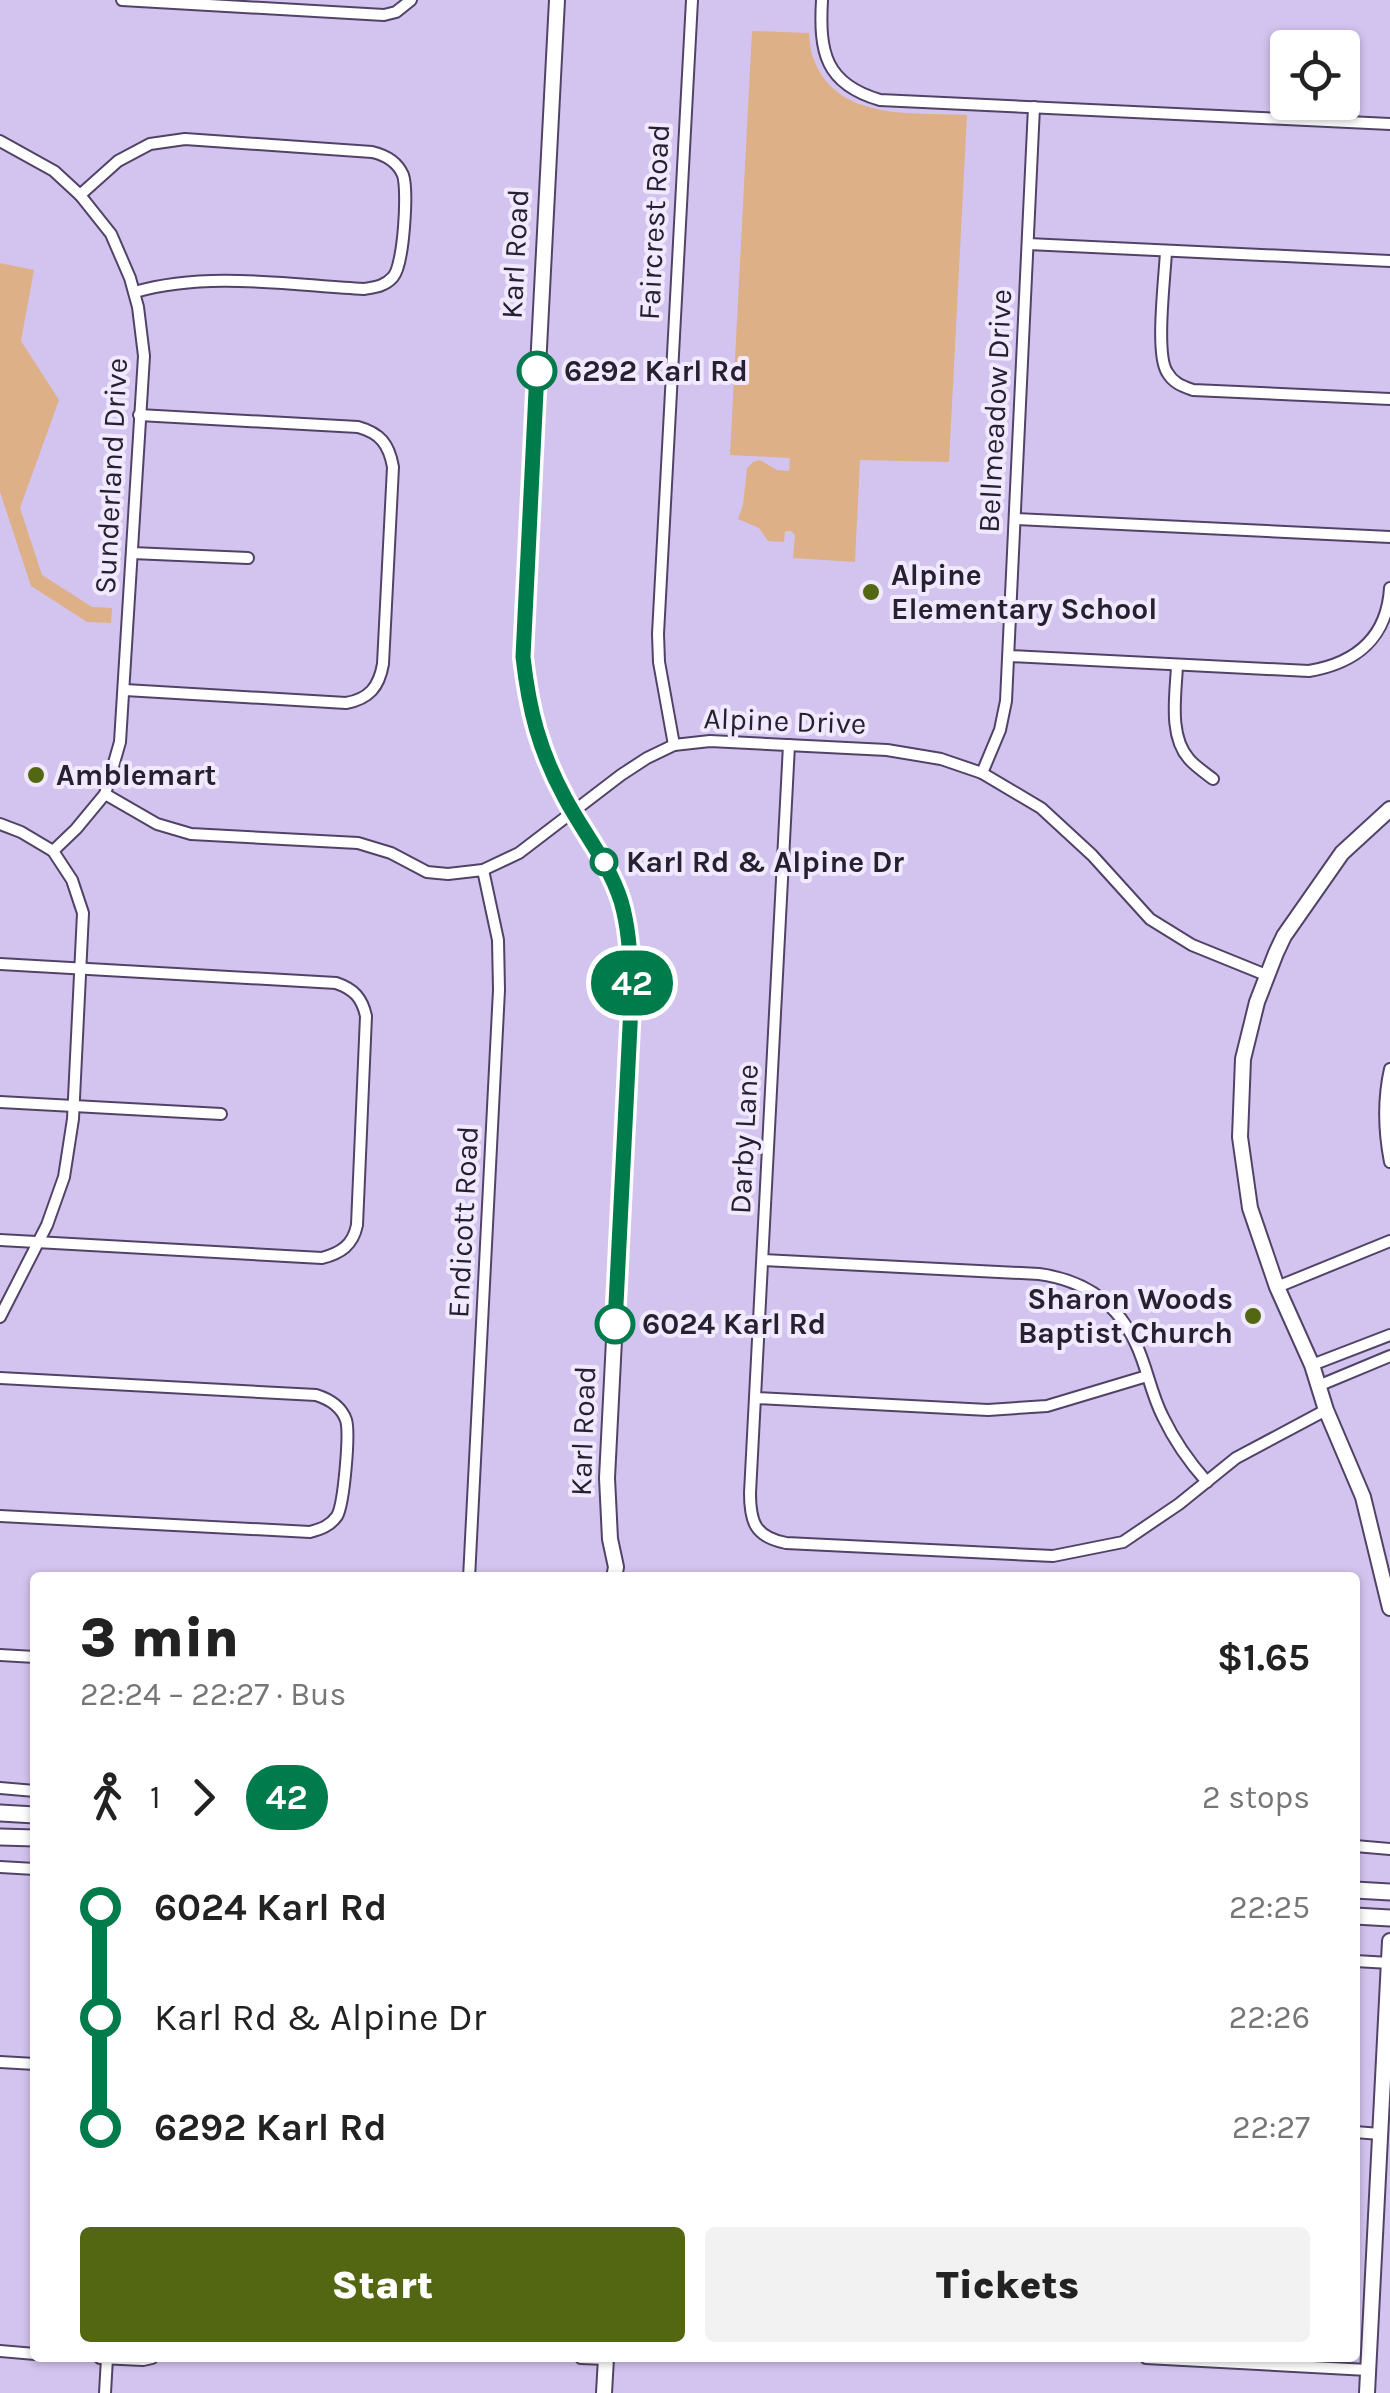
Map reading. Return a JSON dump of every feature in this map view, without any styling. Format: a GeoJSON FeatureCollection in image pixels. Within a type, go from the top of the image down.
{"type":"FeatureCollection","features":[{"type":"Feature","properties":{"kind":"main road"},"geometry":{"type":"LineString","coordinates":[[0,1813],[30,1816]]}},
{"type":"Feature","properties":{"kind":"main road"},"geometry":{"type":"LineString","coordinates":[[0,1837],[30,1838]]}},
{"type":"Feature","properties":{"kind":"main road"},"geometry":{"type":"LineString","coordinates":[[1360,1890],[1390,1892]]}},
{"type":"Feature","properties":{"kind":"main road"},"geometry":{"type":"LineString","coordinates":[[1360,1916],[1390,1918]]}},
{"type":"Feature","properties":{"kind":"street"},"geometry":{"type":"LineString","coordinates":[[122,0],[384,15],[409,3]]}},
{"type":"Feature","properties":{"kind":"street","name":"Karl Road"},"geometry":{"type":"LineString","coordinates":[[558,0],[523,657],[536,735],[573,812],[602,859],[620,899],[629,940],[632,986],[607,1478],[610,1539],[617,1572]]}},
{"type":"Feature","properties":{"kind":"street","name":"Faircrest Road"},"geometry":{"type":"LineString","coordinates":[[674,745],[661,678],[658,634],[692,0]]}},
{"type":"Feature","properties":{"kind":"street"},"geometry":{"type":"LineString","coordinates":[[822,0],[820,28],[824,55],[837,78],[859,94],[880,100],[1390,124]]}},
{"type":"Feature","properties":{"kind":"street","name":"Bellmeadow Drive"},"geometry":{"type":"LineString","coordinates":[[982,773],[1000,730],[1006,701],[1034,107]]}},
{"type":"Feature","properties":{"kind":"street"},"geometry":{"type":"LineString","coordinates":[[80,195],[118,161],[150,144],[185,139],[372,152],[385,155],[402,175],[402,258],[392,278],[380,287],[364,290],[201,280],[135,292]]}},
{"type":"Feature","properties":{"kind":"street","name":"Sunderland Drive"},"geometry":{"type":"LineString","coordinates":[[0,141],[54,171],[80,195],[111,234],[135,292],[144,356],[120,742],[104,794],[53,850]]}},
{"type":"Feature","properties":{"kind":"street"},"geometry":{"type":"LineString","coordinates":[[1028,244],[1390,261]]}},
{"type":"Feature","properties":{"kind":"street"},"geometry":{"type":"LineString","coordinates":[[1166,251],[1161,353],[1165,370],[1176,384],[1193,390],[1390,399]]}},
{"type":"Feature","properties":{"kind":"street"},"geometry":{"type":"LineString","coordinates":[[124,690],[346,703],[361,700],[374,690],[383,664],[393,466],[384,439],[358,427],[140,415]]}},
{"type":"Feature","properties":{"kind":"street"},"geometry":{"type":"LineString","coordinates":[[1015,519],[1390,538]]}},
{"type":"Feature","properties":{"kind":"street"},"geometry":{"type":"LineString","coordinates":[[132,553],[248,558]]}},
{"type":"Feature","properties":{"kind":"street"},"geometry":{"type":"LineString","coordinates":[[1009,656],[1309,671],[1327,668],[1358,654],[1376,634],[1387,611],[1390,588]]}},
{"type":"Feature","properties":{"kind":"street"},"geometry":{"type":"LineString","coordinates":[[1177,666],[1178,736],[1187,757],[1213,779]]}},
{"type":"Feature","properties":{"kind":"street","name":"Alpine Drive"},"geometry":{"type":"LineString","coordinates":[[104,794],[157,824],[191,834],[358,843],[391,853],[426,872],[448,874],[483,870],[519,854],[647,758],[674,745],[710,741],[888,750],[941,759],[982,773],[1040,808],[1092,855],[1150,919],[1192,945],[1266,975]]}},
{"type":"Feature","properties":{"kind":"street","name":"Darby Lane"},"geometry":{"type":"LineString","coordinates":[[790,745],[750,1510],[753,1522],[760,1533],[786,1543],[1052,1556],[1123,1542],[1206,1482]]}},
{"type":"Feature","properties":{"kind":"street"},"geometry":{"type":"LineString","coordinates":[[1390,809],[1342,853],[1284,936],[1266,975],[1243,1059],[1240,1137],[1250,1208],[1277,1287],[1363,1497],[1390,1608]]}},
{"type":"Feature","properties":{"kind":"street"},"geometry":{"type":"LineString","coordinates":[[0,824],[53,850],[72,880],[82,913],[73,1107],[64,1177],[46,1225],[0,1317]]}},
{"type":"Feature","properties":{"kind":"street","name":"Endicott Road"},"geometry":{"type":"LineString","coordinates":[[469,1572],[500,990],[498,940],[483,870]]}},
{"type":"Feature","properties":{"kind":"street"},"geometry":{"type":"LineString","coordinates":[[0,964],[336,984],[349,987],[359,996],[366,1016],[356,1225],[348,1245],[336,1254],[322,1258],[0,1240]]}},
{"type":"Feature","properties":{"kind":"street"},"geometry":{"type":"LineString","coordinates":[[1390,1069],[1385,1136],[1390,1162]]}},
{"type":"Feature","properties":{"kind":"street"},"geometry":{"type":"LineString","coordinates":[[0,1102],[221,1114]]}},
{"type":"Feature","properties":{"kind":"street"},"geometry":{"type":"LineString","coordinates":[[1277,1287],[1390,1240]]}},
{"type":"Feature","properties":{"kind":"street"},"geometry":{"type":"LineString","coordinates":[[763,1260],[1060,1277],[1096,1293],[1113,1308],[1136,1342],[1163,1418],[1206,1482],[1236,1458],[1326,1410]]}},
{"type":"Feature","properties":{"kind":"street"},"geometry":{"type":"LineString","coordinates":[[1312,1365],[1390,1335]]}},
{"type":"Feature","properties":{"kind":"street"},"geometry":{"type":"LineString","coordinates":[[1318,1386],[1390,1356]]}},
{"type":"Feature","properties":{"kind":"street"},"geometry":{"type":"LineString","coordinates":[[756,1398],[988,1410],[1047,1406],[1146,1376]]}},
{"type":"Feature","properties":{"kind":"street"},"geometry":{"type":"LineString","coordinates":[[0,1378],[316,1395],[328,1398],[345,1418],[347,1432],[339,1513],[322,1529],[310,1532],[0,1516]]}},
{"type":"Feature","properties":{"kind":"street"},"geometry":{"type":"LineString","coordinates":[[0,1656],[30,1657]]}},
{"type":"Feature","properties":{"kind":"street"},"geometry":{"type":"LineString","coordinates":[[0,1788],[30,1791]]}},
{"type":"Feature","properties":{"kind":"street"},"geometry":{"type":"LineString","coordinates":[[1360,1846],[1390,1848]]}},
{"type":"Feature","properties":{"kind":"street"},"geometry":{"type":"LineString","coordinates":[[0,1866],[30,1869]]}},
{"type":"Feature","properties":{"kind":"street"},"geometry":{"type":"LineString","coordinates":[[1366,2393],[1390,1941]]}},
{"type":"Feature","properties":{"kind":"street"},"geometry":{"type":"LineString","coordinates":[[1360,1961],[1389,1962]]}},
{"type":"Feature","properties":{"kind":"street"},"geometry":{"type":"LineString","coordinates":[[0,2062],[30,2064]]}},
{"type":"Feature","properties":{"kind":"street"},"geometry":{"type":"LineString","coordinates":[[1360,2132],[1380,2134]]}},
{"type":"Feature","properties":{"kind":"street"},"geometry":{"type":"LineString","coordinates":[[0,2352],[30,2354]]}},
{"type":"Feature","properties":{"kind":"street"},"geometry":{"type":"LineString","coordinates":[[103,2362],[105,2393]]}},
{"type":"Feature","properties":{"kind":"street"},"geometry":{"type":"LineString","coordinates":[[604,2393],[606,2362]]}},
{"type":"Feature","properties":{"kind":"street"},"geometry":{"type":"LineString","coordinates":[[1220,2362],[1368,2370]]}},
{"type":"Feature","properties":{"kind":"shaded area"},"geometry":{"type":"Polygon","coordinates":[[[752,31],[809,33],[812,54],[824,78],[857,103],[900,112],[967,115],[949,462],[860,460],[855,562],[793,558],[795,535],[791,531],[785,531],[784,542],[768,541],[759,528],[738,519],[747,468],[760,460],[777,470],[789,471],[790,458],[730,455],[752,31]]]}},
{"type":"Feature","properties":{"kind":"shaded area"},"geometry":{"type":"Polygon","coordinates":[[[0,263],[34,270],[21,341],[59,400],[20,508],[42,575],[92,607],[112,608],[111,623],[87,622],[31,586],[0,492],[0,263]]]}},
{"type":"Feature","properties":{"kind":"bus line","name":"42"},"geometry":{"type":"LineString","coordinates":[[537,371],[523,657],[527,697],[536,735],[564,796],[602,859],[620,899],[629,940],[632,986],[615,1324]]}},
{"type":"Feature","properties":{"kind":"place","name":"6292 Karl Rd"},"geometry":{"type":"Point","coordinates":[537,371]}},
{"type":"Feature","properties":{"kind":"place","name":"Alpine Elementary School"},"geometry":{"type":"Point","coordinates":[871,592]}},
{"type":"Feature","properties":{"kind":"place","name":"Amblemart"},"geometry":{"type":"Point","coordinates":[36,775]}},
{"type":"Feature","properties":{"kind":"place","name":"Karl Rd & Alpine Dr"},"geometry":{"type":"Point","coordinates":[604,862]}},
{"type":"Feature","properties":{"kind":"place","name":"Sharon Woods Baptist Church"},"geometry":{"type":"Point","coordinates":[1253,1316]}},
{"type":"Feature","properties":{"kind":"place","name":"6024 Karl Rd"},"geometry":{"type":"Point","coordinates":[615,1324]}}]}
